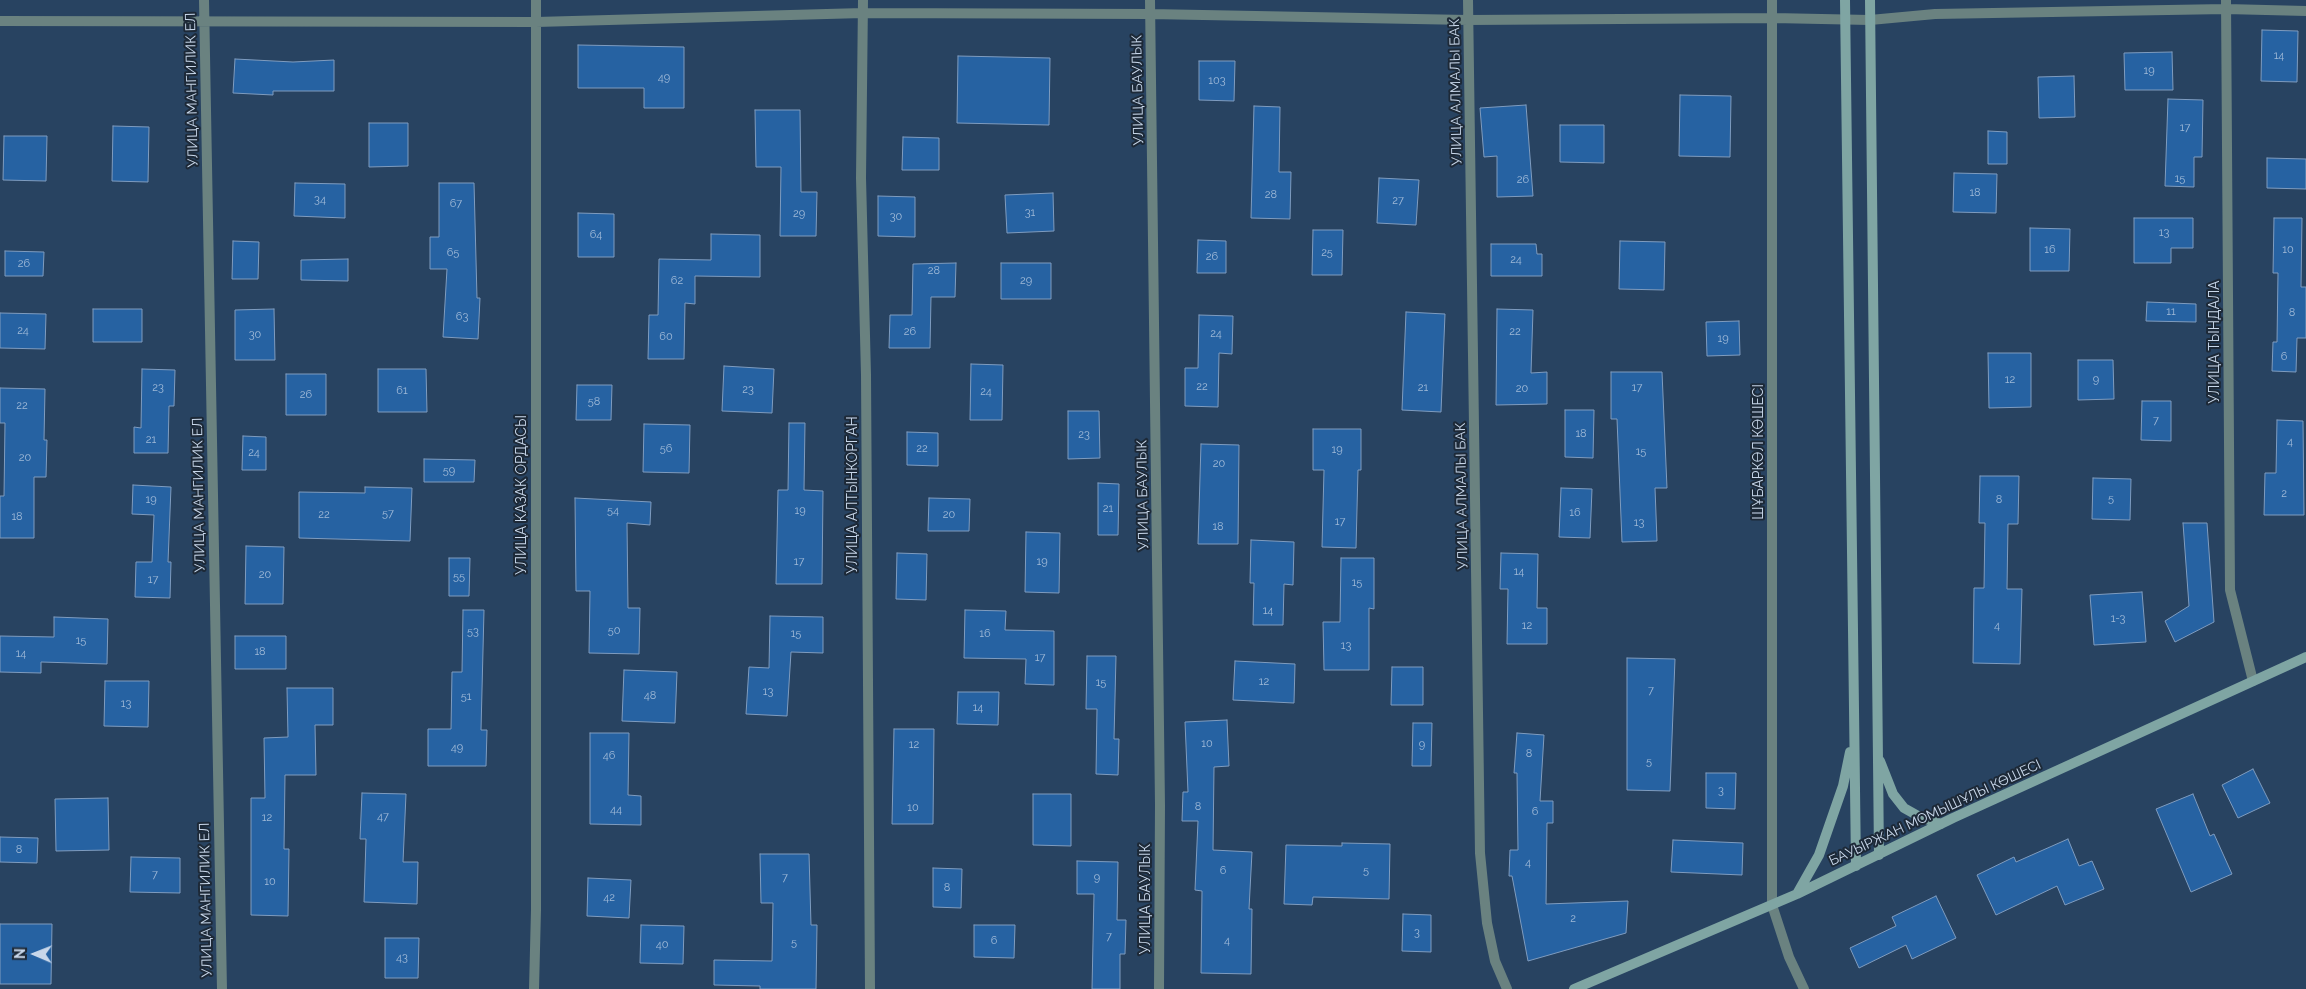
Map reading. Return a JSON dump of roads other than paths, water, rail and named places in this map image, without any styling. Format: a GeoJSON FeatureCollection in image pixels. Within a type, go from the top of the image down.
{"type":"FeatureCollection","features":[{"type":"Feature","properties":{"kind":"street","name":"УЛИЦА МАНГИЛИК ЕЛ"},"geometry":{"type":"LineString","coordinates":[[204,0],[222,989]]}},
{"type":"Feature","properties":{"kind":"street","name":"УЛИЦА КАЗАК ОРДАСЫ"},"geometry":{"type":"LineString","coordinates":[[534,989],[536,910],[536,0]]}},
{"type":"Feature","properties":{"kind":"street","name":"УЛИЦА АЛТЫНКОРГАН"},"geometry":{"type":"LineString","coordinates":[[863,0],[861,178],[866,375],[870,989]]}},
{"type":"Feature","properties":{"kind":"street","name":"УЛИЦА БАУЛЫК"},"geometry":{"type":"LineString","coordinates":[[1150,0],[1160,805],[1160,989]]}},
{"type":"Feature","properties":{"kind":"street","name":"УЛИЦА АЛМАЛЫ БАК"},"geometry":{"type":"LineString","coordinates":[[1468,0],[1480,852],[1487,923],[1495,961],[1507,989]]}},
{"type":"Feature","properties":{"kind":"street","name":"ШҰБАРКӨЛ КӨШЕСІ"},"geometry":{"type":"LineString","coordinates":[[1772,0],[1772,905],[1789,957],[1804,989]]}},
{"type":"Feature","properties":{"kind":"street"},"geometry":{"type":"LineString","coordinates":[[1845,0],[1856,866]]}},
{"type":"Feature","properties":{"kind":"street"},"geometry":{"type":"LineString","coordinates":[[1870,0],[1878,855]]}},
{"type":"Feature","properties":{"kind":"street"},"geometry":{"type":"LineString","coordinates":[[0,21],[204,23],[536,22],[864,13],[1150,14],[1468,20],[1773,18],[1870,20],[1935,14],[2226,5],[2306,11]]}},
{"type":"Feature","properties":{"kind":"street","name":"УЛИЦА ТЫНДАЛА"},"geometry":{"type":"LineString","coordinates":[[2226,5],[2230,590],[2253,681]]}},
{"type":"Feature","properties":{"kind":"street","name":"БАУЫРЖАН МОМЫШҰЛЫ КӨШЕСІ"},"geometry":{"type":"LineString","coordinates":[[1574,989],[1797,894],[1941,824],[2306,658]]}},
{"type":"Feature","properties":{"kind":"street"},"geometry":{"type":"LineString","coordinates":[[1797,894],[1819,855],[1828,830],[1843,786],[1854,734]]}},
{"type":"Feature","properties":{"kind":"street"},"geometry":{"type":"LineString","coordinates":[[1878,756],[1893,794],[1904,808],[1920,817],[1941,824]]}}]}
